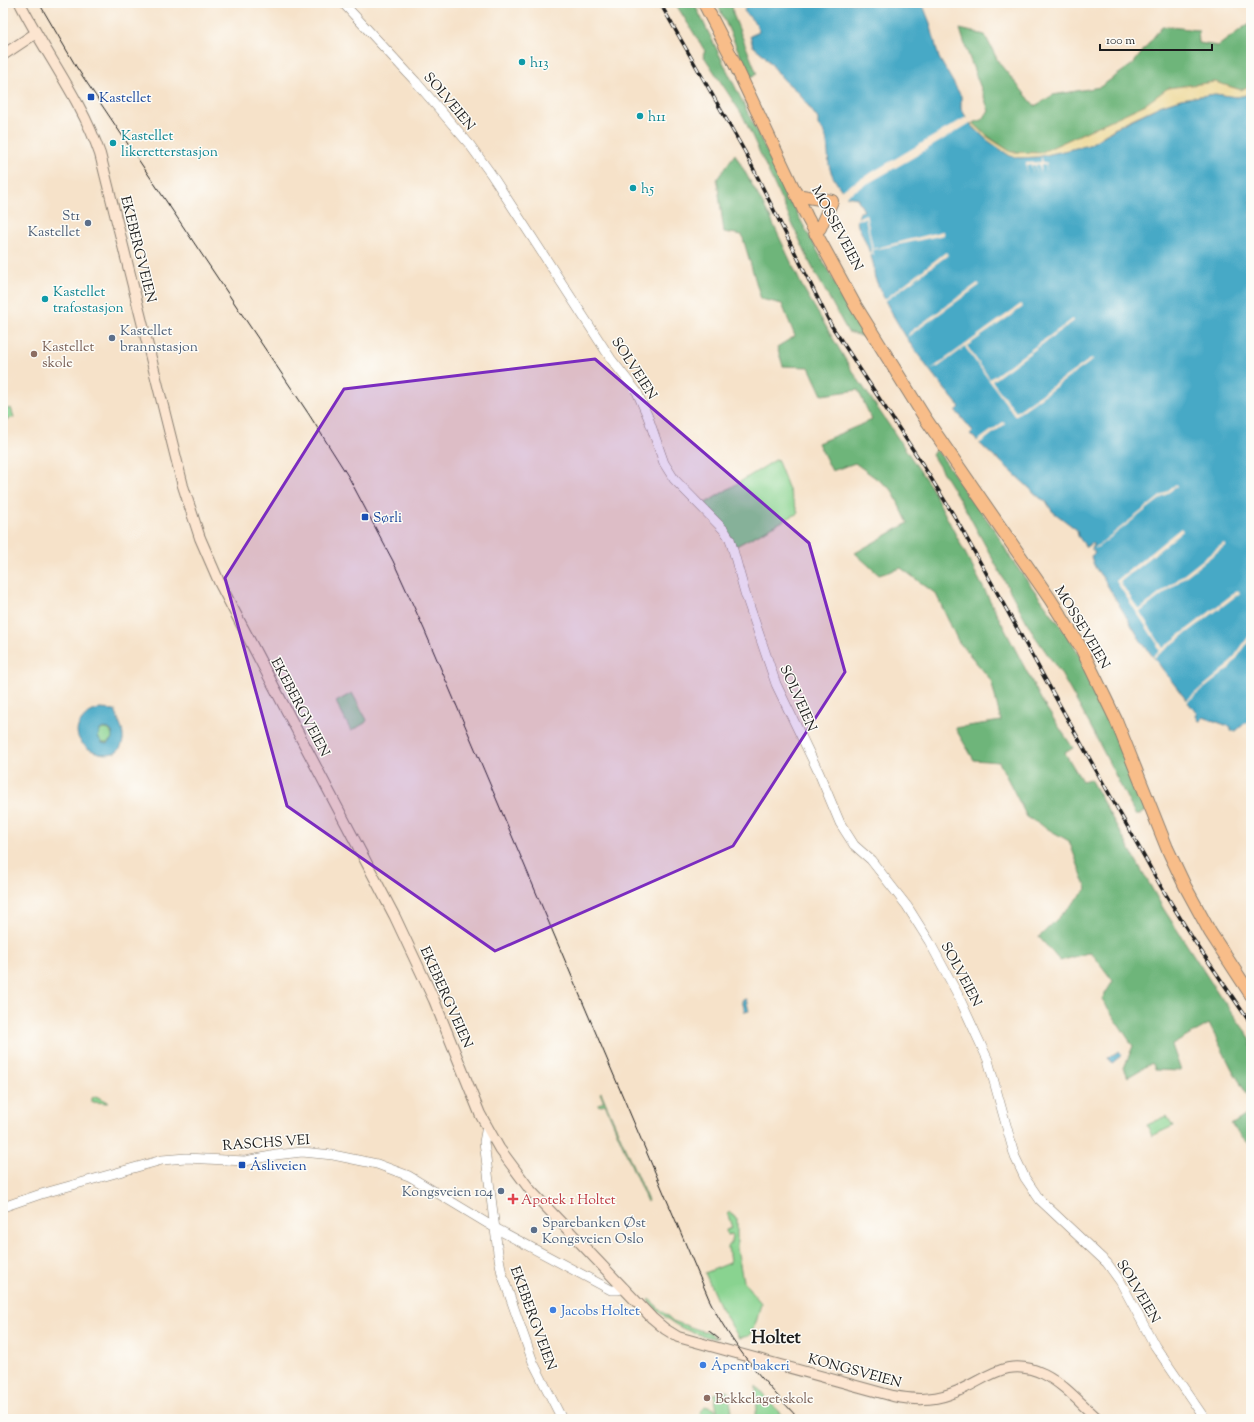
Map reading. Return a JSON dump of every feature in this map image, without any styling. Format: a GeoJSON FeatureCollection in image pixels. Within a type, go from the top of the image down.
{"type":"FeatureCollection","features":[{"type":"Feature","properties":{"kind":"highway","name":"MOSSEVEIEN"},"geometry":{"type":"LineString","coordinates":[[704,3],[730,54],[772,145],[788,166],[800,196],[855,305],[871,328],[925,418],[1050,599],[1081,648],[1121,732],[1167,848],[1185,886],[1210,932],[1251,995]]}},
{"type":"Feature","properties":{"kind":"highway"},"geometry":{"type":"LineString","coordinates":[[800,196],[832,201],[818,230]]}},
{"type":"Feature","properties":{"kind":"highway","name":"MOSSEVEIEN"},"geometry":{"type":"LineString","coordinates":[[1231,963],[1251,984]]}},
{"type":"Feature","properties":{"kind":"main road","name":"EKEBERGVEIEN"},"geometry":{"type":"LineString","coordinates":[[20,3],[36,33],[75,96],[89,124],[100,154],[183,486],[207,556],[230,604],[395,917],[434,1000],[487,1126]]}},
{"type":"Feature","properties":{"kind":"main road"},"geometry":{"type":"LineString","coordinates":[[3,55],[36,33]]}},
{"type":"Feature","properties":{"kind":"main road","name":"KONGSVEIEN"},"geometry":{"type":"LineString","coordinates":[[487,1126],[504,1155],[525,1185],[660,1325],[674,1335],[693,1342],[893,1396],[916,1400],[946,1396],[958,1392],[995,1371],[1012,1367],[1024,1367],[1050,1376],[1098,1419]]}},
{"type":"Feature","properties":{"kind":"street","name":"SOLVEIEN"},"geometry":{"type":"LineString","coordinates":[[343,3],[416,82],[470,145],[491,174],[611,359],[637,392],[664,463],[674,479],[727,534],[776,684],[819,773],[840,823],[854,845],[870,860],[907,906],[957,993],[988,1060],[1019,1166],[1040,1200],[1107,1262],[1123,1286],[1155,1346],[1205,1419]]}},
{"type":"Feature","properties":{"kind":"street","name":"EKEBERGVEIEN"},"geometry":{"type":"LineString","coordinates":[[487,1126],[484,1142],[501,1269],[521,1331],[538,1374],[562,1419]]}},
{"type":"Feature","properties":{"kind":"street","name":"RASCHS VEI"},"geometry":{"type":"LineString","coordinates":[[3,1207],[41,1194],[162,1160],[186,1158],[245,1161],[285,1154],[311,1152],[346,1157],[391,1169],[432,1189],[495,1228],[612,1290],[624,1288]]}},
{"type":"Feature","properties":{"kind":"highlighted area"},"geometry":{"type":"Polygon","coordinates":[[[595,359],[809,543],[845,672],[733,846],[495,951],[287,806],[225,578],[344,389],[595,359]]]}},
{"type":"Feature","properties":{"kind":"green space"},"geometry":{"type":"Polygon","coordinates":[[[675,3],[694,3],[801,221],[865,337],[848,332],[811,265],[743,116],[703,55],[705,51],[675,3]]]}},
{"type":"Feature","properties":{"kind":"green space"},"geometry":{"type":"Polygon","coordinates":[[[717,3],[732,3],[733,14],[757,74],[750,77],[717,3]]]}},
{"type":"Feature","properties":{"kind":"green space"},"geometry":{"type":"Polygon","coordinates":[[[1251,22],[1251,85],[1241,90],[1215,82],[1168,88],[1146,104],[1040,153],[1011,152],[989,137],[973,123],[981,120],[989,111],[960,29],[985,35],[999,63],[1035,106],[1053,95],[1100,87],[1133,64],[1162,26],[1198,30],[1199,43],[1218,46],[1251,22]]]}},
{"type":"Feature","properties":{"kind":"green space"},"geometry":{"type":"Polygon","coordinates":[[[735,154],[770,217],[802,286],[851,369],[931,487],[1043,703],[1073,748],[1065,753],[1082,781],[1090,779],[1163,908],[1220,996],[1251,1039],[1251,1100],[1233,1071],[1209,1024],[1172,1045],[1181,1071],[1156,1070],[1152,1063],[1128,1077],[1124,1068],[1133,1046],[1102,999],[1113,981],[1091,952],[1060,961],[1039,937],[1087,889],[1069,841],[1027,817],[999,762],[974,760],[955,728],[1001,721],[991,680],[958,641],[936,594],[901,568],[879,575],[855,553],[908,523],[892,490],[855,463],[832,471],[818,443],[872,420],[858,390],[822,395],[809,367],[783,366],[777,347],[795,336],[782,304],[761,299],[742,235],[724,232],[717,179],[735,154]]]}},
{"type":"Feature","properties":{"kind":"green space"},"geometry":{"type":"Polygon","coordinates":[[[11,408],[14,417],[3,421],[3,410],[11,408]]]}},
{"type":"Feature","properties":{"kind":"green space"},"geometry":{"type":"Polygon","coordinates":[[[936,449],[996,532],[1011,559],[1069,637],[1096,685],[1148,810],[1136,816],[1091,727],[1060,672],[1034,635],[966,510],[932,455],[936,449]]]}},
{"type":"Feature","properties":{"kind":"green space"},"geometry":{"type":"Polygon","coordinates":[[[777,459],[798,513],[736,546],[704,504],[777,459]]]}},
{"type":"Feature","properties":{"kind":"green space"},"geometry":{"type":"Polygon","coordinates":[[[352,693],[367,720],[365,723],[351,731],[336,702],[352,693]]]}},
{"type":"Feature","properties":{"kind":"green space"},"geometry":{"type":"Polygon","coordinates":[[[102,729],[108,729],[112,733],[112,739],[108,743],[102,743],[98,739],[98,733],[102,729]]]}},
{"type":"Feature","properties":{"kind":"green space"},"geometry":{"type":"Polygon","coordinates":[[[601,1092],[648,1201],[647,1202],[605,1104],[599,1106],[598,1104],[604,1102],[600,1093],[601,1092]]]}},
{"type":"Feature","properties":{"kind":"green space"},"geometry":{"type":"Polygon","coordinates":[[[96,1096],[109,1103],[92,1102],[92,1098],[96,1096]]]}},
{"type":"Feature","properties":{"kind":"green space"},"geometry":{"type":"Polygon","coordinates":[[[1251,1112],[1251,1146],[1231,1125],[1251,1112]]]}},
{"type":"Feature","properties":{"kind":"green space"},"geometry":{"type":"Polygon","coordinates":[[[1167,1116],[1173,1126],[1152,1136],[1147,1125],[1167,1116]]]}},
{"type":"Feature","properties":{"kind":"green space"},"geometry":{"type":"Polygon","coordinates":[[[729,1212],[737,1219],[737,1248],[743,1281],[761,1303],[756,1323],[749,1336],[739,1338],[719,1305],[705,1273],[730,1263],[728,1247],[731,1243],[732,1234],[727,1235],[726,1230],[732,1228],[728,1215],[729,1212]]]}},
{"type":"Feature","properties":{"kind":"green space"},"geometry":{"type":"Polygon","coordinates":[[[649,1299],[673,1321],[711,1334],[717,1339],[687,1330],[672,1322],[648,1301],[649,1299]]]}},
{"type":"Feature","properties":{"kind":"green space"},"geometry":{"type":"Polygon","coordinates":[[[756,1386],[785,1419],[753,1419],[757,1410],[756,1386]]]}},
{"type":"Feature","properties":{"kind":"green space"},"geometry":{"type":"Polygon","coordinates":[[[728,1391],[732,1412],[718,1415],[714,1394],[728,1391]]]}},
{"type":"Feature","properties":{"kind":"green space"},"geometry":{"type":"Polygon","coordinates":[[[705,1406],[715,1409],[717,1419],[702,1419],[700,1412],[705,1406]]]}},
{"type":"Feature","properties":{"kind":"sand"},"geometry":{"type":"Polygon","coordinates":[[[1215,82],[1241,90],[1251,85],[1251,94],[1237,97],[1215,94],[1181,99],[1162,105],[1123,123],[1089,145],[1038,157],[1020,158],[1010,156],[987,140],[971,124],[973,123],[989,138],[1011,152],[1040,153],[1146,104],[1168,88],[1215,82]]]}},
{"type":"Feature","properties":{"kind":"water"},"geometry":{"type":"Polygon","coordinates":[[[747,3],[922,3],[930,23],[939,58],[961,96],[961,109],[972,126],[987,140],[1010,156],[1020,158],[1038,157],[1089,145],[1123,124],[1162,105],[1181,99],[1215,94],[1237,97],[1251,94],[1251,722],[1245,723],[1236,731],[1231,731],[1231,727],[1203,717],[1201,721],[1199,721],[1196,716],[1197,714],[1141,641],[1099,573],[1091,556],[1095,553],[1091,548],[1094,546],[1092,543],[1086,547],[1078,536],[1077,530],[1052,511],[1046,501],[1040,498],[970,434],[973,431],[956,411],[960,407],[912,346],[883,295],[874,276],[874,265],[858,226],[857,221],[860,212],[864,211],[857,198],[846,196],[833,176],[830,169],[825,135],[818,125],[818,119],[798,92],[784,80],[764,55],[753,46],[750,36],[759,32],[757,25],[744,11],[747,3]]]}},
{"type":"Feature","properties":{"kind":"water"},"geometry":{"type":"Polygon","coordinates":[[[100,709],[115,710],[123,732],[123,740],[119,749],[112,753],[103,754],[93,751],[85,746],[79,738],[77,730],[82,720],[90,713],[100,709]],[[103,728],[99,731],[98,737],[102,743],[107,744],[113,738],[112,732],[109,729],[103,728]]]}},
{"type":"Feature","properties":{"kind":"water"},"geometry":{"type":"Polygon","coordinates":[[[746,999],[749,1011],[745,1012],[742,1000],[746,999]]]}},
{"type":"Feature","properties":{"kind":"water"},"geometry":{"type":"Polygon","coordinates":[[[1119,1051],[1122,1055],[1112,1063],[1108,1058],[1119,1051]]]}},
{"type":"Feature","properties":{"kind":"pier"},"geometry":{"type":"Polygon","coordinates":[[[968,116],[972,122],[909,160],[844,197],[840,191],[968,116]]]}},
{"type":"Feature","properties":{"kind":"pier"},"geometry":{"type":"Polygon","coordinates":[[[1041,156],[1043,162],[1048,163],[1046,164],[1047,173],[1045,164],[1041,164],[1041,174],[1039,164],[1036,165],[1037,174],[1035,165],[1032,165],[1033,174],[1031,165],[1027,166],[1027,175],[1026,163],[1041,162],[1041,156]]]}},
{"type":"Feature","properties":{"kind":"pier"},"geometry":{"type":"Polygon","coordinates":[[[866,214],[873,249],[943,231],[944,235],[873,250],[874,256],[872,253],[866,254],[872,251],[865,218],[857,220],[857,218],[866,214]]]}},
{"type":"Feature","properties":{"kind":"pier"},"geometry":{"type":"Polygon","coordinates":[[[946,252],[948,255],[885,301],[884,300],[946,252]]]}},
{"type":"Feature","properties":{"kind":"pier"},"geometry":{"type":"Polygon","coordinates":[[[978,283],[980,285],[907,337],[910,332],[978,283]]]}},
{"type":"Feature","properties":{"kind":"pier"},"geometry":{"type":"Polygon","coordinates":[[[1021,304],[1023,307],[967,346],[990,379],[1073,319],[1074,321],[992,381],[1016,412],[1092,358],[1093,360],[1015,416],[965,347],[938,367],[930,370],[1021,304]]]}},
{"type":"Feature","properties":{"kind":"pier"},"geometry":{"type":"Polygon","coordinates":[[[1003,422],[1005,424],[982,442],[978,444],[976,442],[1003,422]]]}},
{"type":"Feature","properties":{"kind":"pier"},"geometry":{"type":"Polygon","coordinates":[[[1176,484],[1177,486],[1098,547],[1092,550],[1176,484]]]}},
{"type":"Feature","properties":{"kind":"pier"},"geometry":{"type":"Polygon","coordinates":[[[1181,528],[1183,531],[1120,582],[1139,610],[1224,543],[1226,545],[1140,612],[1163,648],[1238,590],[1240,593],[1154,658],[1153,656],[1161,649],[1159,650],[1156,646],[1158,645],[1116,581],[1181,528]]]}},
{"type":"Feature","properties":{"kind":"pier"},"geometry":{"type":"Polygon","coordinates":[[[1251,633],[1251,638],[1230,668],[1187,702],[1186,701],[1227,667],[1251,633]]]}},
{"type":"Feature","properties":{"kind":"tram line"},"geometry":{"type":"LineString","coordinates":[[39,3],[77,68],[308,413],[348,476],[393,561],[424,629],[709,1299],[727,1332],[749,1362],[799,1419]]}},
{"type":"Feature","properties":{"kind":"tram line"},"geometry":{"type":"LineString","coordinates":[[709,1331],[719,1339]]}},
{"type":"Feature","properties":{"kind":"railway"},"geometry":{"type":"LineString","coordinates":[[660,3],[745,152],[831,325],[921,462],[956,519],[1160,885],[1193,939],[1251,1024]]}},
{"type":"Feature","properties":{"kind":"place","name":"h13"},"geometry":{"type":"Point","coordinates":[522,62]}},
{"type":"Feature","properties":{"kind":"place","name":"Kastellet"},"geometry":{"type":"Point","coordinates":[91,97]}},
{"type":"Feature","properties":{"kind":"place","name":"h11"},"geometry":{"type":"Point","coordinates":[640,116]}},
{"type":"Feature","properties":{"kind":"place","name":"Kastellet likeretterstasjon"},"geometry":{"type":"Point","coordinates":[113,143]}},
{"type":"Feature","properties":{"kind":"place","name":"h5"},"geometry":{"type":"Point","coordinates":[633,188]}},
{"type":"Feature","properties":{"kind":"place","name":"St1 Kastellet"},"geometry":{"type":"Point","coordinates":[88,223]}},
{"type":"Feature","properties":{"kind":"place","name":"Kastellet trafostasjon"},"geometry":{"type":"Point","coordinates":[45,299]}},
{"type":"Feature","properties":{"kind":"place","name":"Kastellet brannstasjon"},"geometry":{"type":"Point","coordinates":[112,338]}},
{"type":"Feature","properties":{"kind":"place","name":"Kastellet skole"},"geometry":{"type":"Point","coordinates":[34,354]}},
{"type":"Feature","properties":{"kind":"place","name":"Sørli"},"geometry":{"type":"Point","coordinates":[365,517]}},
{"type":"Feature","properties":{"kind":"place","name":"Åsliveien"},"geometry":{"type":"Point","coordinates":[242,1165]}},
{"type":"Feature","properties":{"kind":"place","name":"Kongsveien 104"},"geometry":{"type":"Point","coordinates":[501,1191]}},
{"type":"Feature","properties":{"kind":"place","name":"Apotek 1 Holtet"},"geometry":{"type":"Point","coordinates":[513,1199]}},
{"type":"Feature","properties":{"kind":"place","name":"Sparebanken Øst Kongsveien Oslo"},"geometry":{"type":"Point","coordinates":[534,1230]}},
{"type":"Feature","properties":{"kind":"place","name":"Jacobs Holtet"},"geometry":{"type":"Point","coordinates":[553,1310]}},
{"type":"Feature","properties":{"kind":"place","name":"Åpent bakeri"},"geometry":{"type":"Point","coordinates":[703,1365]}},
{"type":"Feature","properties":{"kind":"place","name":"Bekkelaget skole"},"geometry":{"type":"Point","coordinates":[707,1398]}},
{"type":"Feature","properties":{"kind":"district","name":"Holtet"},"geometry":{"type":"Point","coordinates":[776,1337]}}]}
